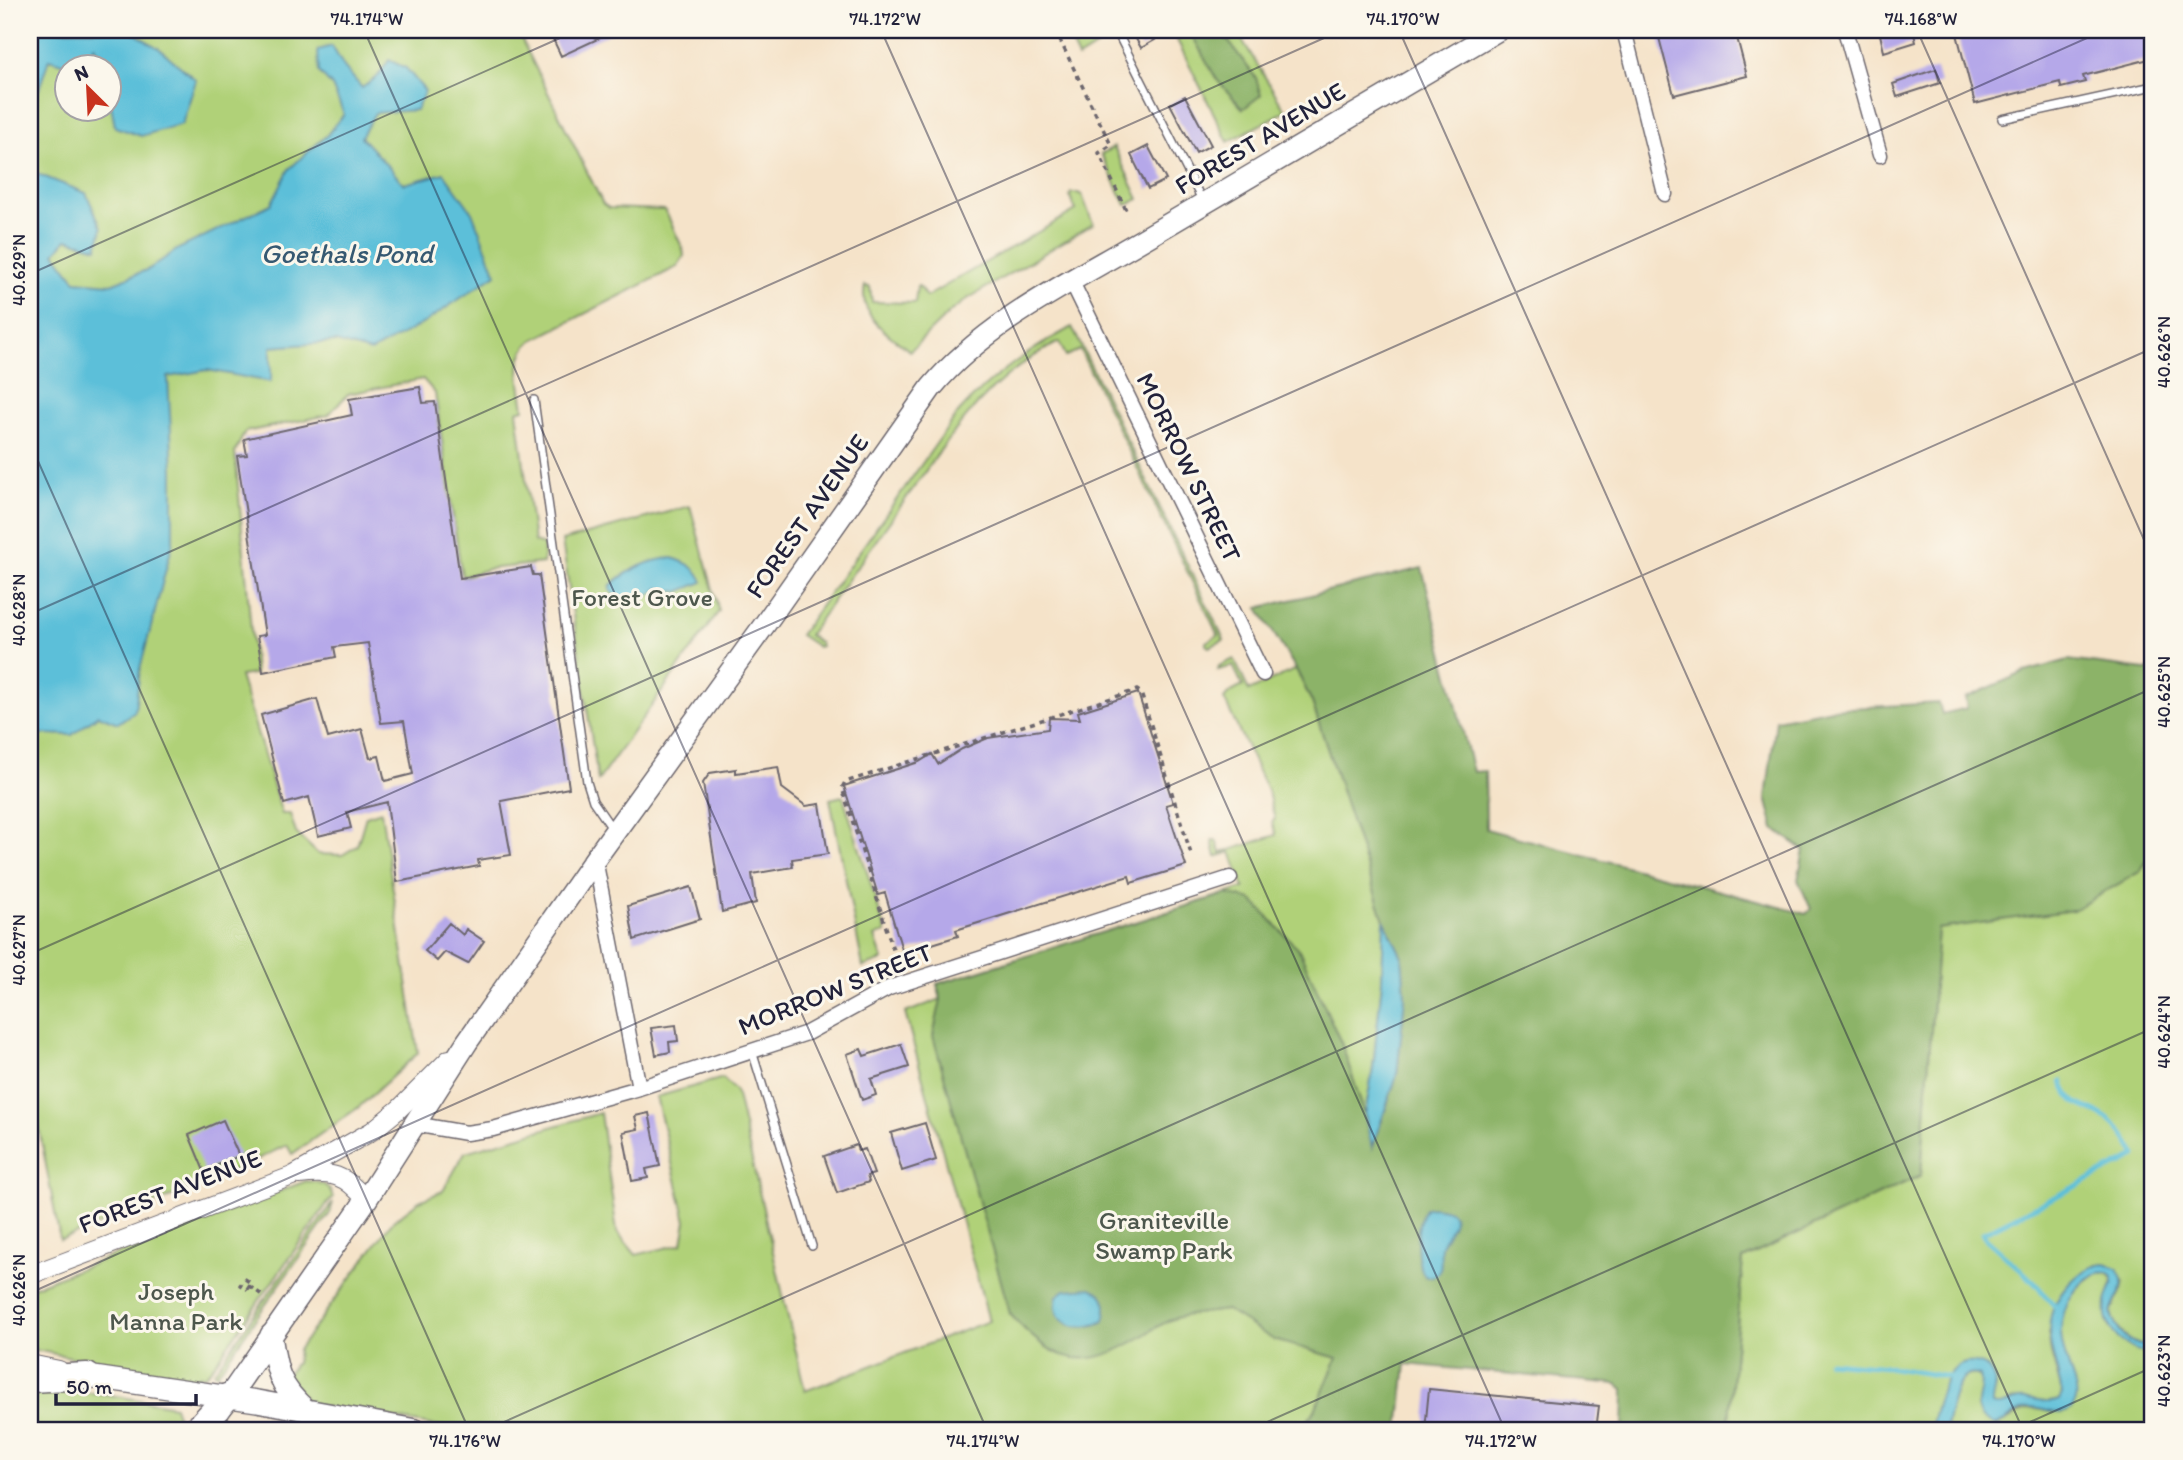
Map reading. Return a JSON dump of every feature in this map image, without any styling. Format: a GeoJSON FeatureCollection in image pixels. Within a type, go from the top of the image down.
{"type":"FeatureCollection","features":[{"type":"Feature","properties":{"kind":"highway"},"geometry":{"type":"LineString","coordinates":[[30,1379],[86,1376]]}},
{"type":"Feature","properties":{"kind":"highway"},"geometry":{"type":"LineString","coordinates":[[197,1430],[227,1398]]}},
{"type":"Feature","properties":{"kind":"main road","name":"FOREST AVENUE"},"geometry":{"type":"LineString","coordinates":[[467,1042],[947,368],[984,337],[1072,281],[1498,30]]}},
{"type":"Feature","properties":{"kind":"main road"},"geometry":{"type":"LineString","coordinates":[[209,1430],[227,1398],[366,1200],[467,1042]]}},
{"type":"Feature","properties":{"kind":"main road"},"geometry":{"type":"LineString","coordinates":[[271,1335],[279,1378],[293,1399],[307,1411]]}},
{"type":"Feature","properties":{"kind":"main road"},"geometry":{"type":"LineString","coordinates":[[86,1376],[416,1430]]}},
{"type":"Feature","properties":{"kind":"street"},"geometry":{"type":"LineString","coordinates":[[1624,30],[1665,194]]}},
{"type":"Feature","properties":{"kind":"street"},"geometry":{"type":"LineString","coordinates":[[1845,30],[1880,156]]}},
{"type":"Feature","properties":{"kind":"street","name":"MORROW STREET"},"geometry":{"type":"LineString","coordinates":[[1072,281],[1263,674]]}},
{"type":"Feature","properties":{"kind":"street"},"geometry":{"type":"LineString","coordinates":[[595,859],[639,1088]]}},
{"type":"Feature","properties":{"kind":"street","name":"MORROW STREET"},"geometry":{"type":"LineString","coordinates":[[414,1125],[466,1133],[493,1129],[639,1088],[807,1033],[888,988],[1230,877]]}},
{"type":"Feature","properties":{"kind":"street","name":"FOREST AVENUE"},"geometry":{"type":"LineString","coordinates":[[30,1275],[292,1175],[360,1139],[399,1109],[467,1042]]}},
{"type":"Feature","properties":{"kind":"street","name":"FOREST AVENUE"},"geometry":{"type":"LineString","coordinates":[[292,1175],[324,1173],[341,1177],[356,1187],[366,1200]]}},
{"type":"Feature","properties":{"kind":"street"},"geometry":{"type":"LineString","coordinates":[[30,1364],[86,1376]]}},
{"type":"Feature","properties":{"kind":"lane"},"geometry":{"type":"LineString","coordinates":[[1116,30],[1204,204]]}},
{"type":"Feature","properties":{"kind":"lane"},"geometry":{"type":"LineString","coordinates":[[2002,119],[2153,86]]}},
{"type":"Feature","properties":{"kind":"lane"},"geometry":{"type":"LineString","coordinates":[[534,400],[587,782],[593,801],[614,832]]}},
{"type":"Feature","properties":{"kind":"lane"},"geometry":{"type":"LineString","coordinates":[[752,1051],[812,1246]]}},
{"type":"Feature","properties":{"kind":"path"},"geometry":{"type":"LineString","coordinates":[[1055,30],[1111,145],[1099,153],[1126,210]]}},
{"type":"Feature","properties":{"kind":"path"},"geometry":{"type":"LineString","coordinates":[[896,958],[842,788],[845,782],[1137,690],[1141,693],[1191,854]]}},
{"type":"Feature","properties":{"kind":"path"},"geometry":{"type":"LineString","coordinates":[[248,1286],[265,1297]]}},
{"type":"Feature","properties":{"kind":"green space"},"geometry":{"type":"Polygon","coordinates":[[[30,30],[517,30],[603,204],[609,208],[665,210],[684,256],[677,267],[533,340],[522,355],[519,372],[524,409],[517,411],[534,542],[544,545],[543,563],[488,569],[462,577],[435,393],[423,379],[348,394],[328,415],[245,432],[235,452],[255,674],[240,676],[282,814],[290,814],[296,833],[318,854],[342,855],[357,846],[366,816],[381,811],[418,1053],[359,1107],[292,1154],[287,1145],[207,1183],[60,1240],[30,1080],[30,30]]]}},
{"type":"Feature","properties":{"kind":"green space"},"geometry":{"type":"Polygon","coordinates":[[[1060,30],[1090,30],[1097,46],[1078,58],[1066,33],[1062,35],[1060,30]]]}},
{"type":"Feature","properties":{"kind":"green space"},"geometry":{"type":"Polygon","coordinates":[[[1172,30],[1236,30],[1286,111],[1228,142],[1172,30]]]}},
{"type":"Feature","properties":{"kind":"green space"},"geometry":{"type":"Polygon","coordinates":[[[1189,30],[1220,30],[1256,78],[1261,95],[1243,109],[1217,80],[1189,30]]]}},
{"type":"Feature","properties":{"kind":"green space"},"geometry":{"type":"Polygon","coordinates":[[[1114,147],[1139,199],[1126,205],[1101,154],[1114,147]]]}},
{"type":"Feature","properties":{"kind":"green space"},"geometry":{"type":"Polygon","coordinates":[[[1071,193],[1082,195],[1093,224],[969,298],[951,311],[910,351],[885,332],[871,316],[864,297],[865,286],[870,287],[872,302],[915,303],[917,286],[926,297],[1076,210],[1071,193]]]}},
{"type":"Feature","properties":{"kind":"green space"},"geometry":{"type":"Polygon","coordinates":[[[1072,327],[1224,640],[1209,647],[1206,645],[1206,642],[1218,635],[1080,350],[1066,356],[1059,342],[1011,373],[972,410],[809,635],[821,646],[818,647],[800,635],[958,413],[1011,365],[1072,327]]]}},
{"type":"Feature","properties":{"kind":"green space","name":"Forest Grove"},"geometry":{"type":"Polygon","coordinates":[[[690,506],[719,611],[598,781],[562,541],[690,506]]]}},
{"type":"Feature","properties":{"kind":"green space"},"geometry":{"type":"Polygon","coordinates":[[[1422,568],[1473,772],[1485,771],[1486,829],[1806,914],[1811,909],[1798,880],[1804,850],[1774,829],[1766,798],[1776,720],[1832,709],[1939,703],[1942,714],[1967,708],[1965,698],[2025,672],[2068,660],[2153,671],[2153,852],[2139,872],[2073,910],[1938,929],[1921,1175],[1743,1259],[1728,1430],[1623,1430],[1624,1390],[1617,1384],[1406,1364],[1399,1430],[1301,1430],[1315,1410],[1337,1358],[1274,1340],[1226,1310],[1173,1319],[1112,1352],[1079,1359],[1064,1356],[1037,1341],[1010,1314],[933,1036],[941,999],[937,984],[1226,894],[1252,900],[1299,950],[1342,1045],[1373,1147],[1397,1075],[1405,996],[1402,957],[1384,920],[1312,702],[1296,669],[1258,608],[1422,568]]]}},
{"type":"Feature","properties":{"kind":"green space","name":"Graniteville Swamp Park"},"geometry":{"type":"Polygon","coordinates":[[[1234,659],[1249,691],[1296,669],[1312,702],[1384,920],[1382,981],[1365,1115],[1342,1045],[1299,950],[1262,911],[1399,1430],[460,1430],[314,1405],[305,1400],[287,1374],[296,1363],[298,1350],[392,1222],[419,1201],[443,1191],[465,1152],[600,1113],[617,1232],[636,1255],[682,1244],[686,1221],[656,1097],[723,1078],[736,1091],[805,1391],[989,1321],[905,1013],[941,999],[937,984],[1244,888],[1231,852],[1216,857],[1212,840],[1216,840],[1221,853],[1276,835],[1268,792],[1224,699],[1229,693],[1243,686],[1233,666],[1218,670],[1219,666],[1234,659]]]}},
{"type":"Feature","properties":{"kind":"green space"},"geometry":{"type":"Polygon","coordinates":[[[843,796],[886,932],[875,937],[883,960],[863,967],[830,799],[843,796]]]}},
{"type":"Feature","properties":{"kind":"green space"},"geometry":{"type":"Polygon","coordinates":[[[2153,852],[2153,1343],[2146,1345],[2133,1342],[2121,1332],[2111,1312],[2124,1281],[2097,1265],[2082,1272],[2048,1333],[2062,1394],[2059,1400],[2048,1402],[2019,1399],[2002,1406],[1992,1405],[1995,1387],[1989,1370],[1948,1376],[1931,1430],[1728,1430],[1743,1259],[1921,1175],[1938,928],[2073,910],[2139,872],[2153,852]]]}},
{"type":"Feature","properties":{"kind":"green space","name":"Joseph Manna Park"},"geometry":{"type":"Polygon","coordinates":[[[306,1181],[323,1184],[333,1198],[211,1369],[205,1375],[199,1375],[197,1382],[30,1349],[30,1288],[306,1181]]]}},
{"type":"Feature","properties":{"kind":"green space"},"geometry":{"type":"Polygon","coordinates":[[[333,1202],[330,1213],[217,1374],[214,1372],[333,1202]]]}},
{"type":"Feature","properties":{"kind":"green space"},"geometry":{"type":"Polygon","coordinates":[[[2101,1272],[2112,1280],[2106,1307],[2109,1327],[2143,1353],[2153,1351],[2153,1430],[1945,1430],[1959,1384],[1972,1375],[1980,1376],[1982,1383],[1977,1408],[1996,1425],[2027,1410],[2053,1413],[2075,1388],[2061,1345],[2064,1312],[2075,1291],[2101,1272]]]}},
{"type":"Feature","properties":{"kind":"green space"},"geometry":{"type":"Polygon","coordinates":[[[30,1388],[104,1394],[174,1406],[178,1418],[169,1430],[30,1430],[30,1388]]]}},
{"type":"Feature","properties":{"kind":"water"},"geometry":{"type":"Polygon","coordinates":[[[30,30],[129,30],[160,49],[196,80],[182,124],[141,136],[115,127],[114,122],[122,122],[122,52],[99,52],[94,46],[91,52],[52,52],[52,60],[49,59],[30,116],[30,30]]]}},
{"type":"Feature","properties":{"kind":"water","name":"Goethals Pond"},"geometry":{"type":"Polygon","coordinates":[[[332,46],[344,67],[362,88],[378,76],[389,60],[406,68],[425,91],[416,110],[375,113],[361,137],[404,184],[444,173],[472,212],[496,274],[424,323],[371,352],[336,342],[271,347],[271,382],[207,370],[168,377],[173,470],[173,542],[140,669],[135,711],[118,723],[98,715],[72,735],[38,734],[30,746],[30,171],[86,193],[102,228],[97,248],[67,239],[55,253],[76,281],[111,284],[149,269],[178,249],[271,204],[289,169],[327,135],[344,114],[332,86],[319,72],[318,50],[332,46]]]}},
{"type":"Feature","properties":{"kind":"water"},"geometry":{"type":"Polygon","coordinates":[[[672,558],[691,566],[703,582],[678,592],[659,588],[629,604],[623,604],[610,590],[611,585],[632,570],[648,563],[672,558]]]}},
{"type":"Feature","properties":{"kind":"water"},"geometry":{"type":"Polygon","coordinates":[[[1384,920],[1402,957],[1405,996],[1397,1075],[1372,1148],[1365,1115],[1382,981],[1384,920]]]}},
{"type":"Feature","properties":{"kind":"water"},"geometry":{"type":"Polygon","coordinates":[[[1426,1208],[1450,1211],[1454,1220],[1442,1243],[1441,1267],[1437,1274],[1426,1277],[1419,1263],[1418,1232],[1422,1214],[1426,1208]]]}},
{"type":"Feature","properties":{"kind":"water"},"geometry":{"type":"Polygon","coordinates":[[[2105,1264],[2117,1268],[2122,1280],[2121,1290],[2111,1312],[2116,1326],[2132,1342],[2146,1345],[2153,1343],[2153,1351],[2134,1349],[2113,1333],[2107,1320],[2106,1307],[2113,1279],[2108,1273],[2095,1274],[2074,1292],[2067,1304],[2061,1326],[2063,1347],[2076,1392],[2076,1401],[2071,1409],[2060,1413],[2027,1408],[2002,1423],[1991,1423],[1980,1415],[1978,1410],[1980,1376],[1972,1374],[1965,1377],[1955,1392],[1945,1430],[1931,1430],[1944,1384],[1958,1366],[1967,1363],[1982,1365],[1992,1374],[1995,1386],[1992,1405],[2000,1406],[2019,1399],[2049,1402],[2059,1400],[2062,1394],[2050,1336],[2052,1311],[2058,1298],[2076,1277],[2089,1268],[2105,1264]]]}},
{"type":"Feature","properties":{"kind":"water"},"geometry":{"type":"Polygon","coordinates":[[[1091,1288],[1105,1301],[1104,1321],[1078,1327],[1063,1321],[1058,1315],[1057,1296],[1065,1290],[1091,1288]]]}},
{"type":"Feature","properties":{"kind":"building"},"geometry":{"type":"Polygon","coordinates":[[[566,30],[617,30],[561,56],[552,37],[566,30]]]}},
{"type":"Feature","properties":{"kind":"building"},"geometry":{"type":"Polygon","coordinates":[[[1131,30],[1149,30],[1155,40],[1141,48],[1131,30]]]}},
{"type":"Feature","properties":{"kind":"building"},"geometry":{"type":"Polygon","coordinates":[[[1657,30],[1735,30],[1747,76],[1674,95],[1657,30]]]}},
{"type":"Feature","properties":{"kind":"building"},"geometry":{"type":"Polygon","coordinates":[[[1879,30],[1913,30],[1916,42],[1884,52],[1879,30]]]}},
{"type":"Feature","properties":{"kind":"building"},"geometry":{"type":"Polygon","coordinates":[[[1956,30],[2153,30],[2153,58],[2083,76],[2085,82],[2061,88],[2060,82],[1975,104],[1956,30]]]}},
{"type":"Feature","properties":{"kind":"building"},"geometry":{"type":"Polygon","coordinates":[[[1936,69],[1940,83],[1897,97],[1893,84],[1936,69]]]}},
{"type":"Feature","properties":{"kind":"building"},"geometry":{"type":"Polygon","coordinates":[[[1185,96],[1211,145],[1196,153],[1170,104],[1185,96]]]}},
{"type":"Feature","properties":{"kind":"building"},"geometry":{"type":"Polygon","coordinates":[[[1148,146],[1166,180],[1148,189],[1131,155],[1148,146]]]}},
{"type":"Feature","properties":{"kind":"building"},"geometry":{"type":"Polygon","coordinates":[[[420,387],[423,403],[435,402],[460,578],[531,567],[533,575],[539,575],[569,788],[501,801],[511,855],[478,860],[479,866],[397,882],[387,802],[347,812],[351,828],[318,836],[309,797],[284,804],[261,715],[317,699],[328,738],[362,729],[370,758],[379,756],[385,781],[413,774],[404,721],[381,723],[368,643],[334,647],[336,657],[263,672],[257,636],[265,635],[237,456],[247,455],[244,439],[352,415],[349,399],[420,387]]]}},
{"type":"Feature","properties":{"kind":"building"},"geometry":{"type":"Polygon","coordinates":[[[1138,693],[1173,803],[1166,805],[1186,866],[1131,883],[1129,876],[956,930],[958,936],[903,953],[885,893],[878,895],[844,786],[919,762],[932,754],[938,764],[962,749],[988,738],[1048,729],[1049,718],[1080,719],[1078,712],[1138,693]]]}},
{"type":"Feature","properties":{"kind":"building"},"geometry":{"type":"Polygon","coordinates":[[[778,767],[782,788],[806,806],[820,804],[828,854],[792,859],[793,867],[752,874],[756,903],[722,912],[703,783],[710,773],[736,769],[736,773],[778,767]]]}},
{"type":"Feature","properties":{"kind":"building"},"geometry":{"type":"Polygon","coordinates":[[[691,887],[700,919],[634,940],[628,906],[691,887]]]}},
{"type":"Feature","properties":{"kind":"building"},"geometry":{"type":"Polygon","coordinates":[[[449,923],[463,935],[466,929],[484,941],[468,964],[445,952],[437,961],[425,951],[449,923]]]}},
{"type":"Feature","properties":{"kind":"building"},"geometry":{"type":"Polygon","coordinates":[[[676,1025],[678,1041],[669,1042],[670,1052],[656,1055],[651,1028],[676,1025]]]}},
{"type":"Feature","properties":{"kind":"building"},"geometry":{"type":"Polygon","coordinates":[[[901,1044],[909,1067],[871,1079],[876,1095],[862,1100],[847,1054],[861,1049],[864,1056],[901,1044]]]}},
{"type":"Feature","properties":{"kind":"building"},"geometry":{"type":"Polygon","coordinates":[[[649,1113],[660,1166],[646,1169],[648,1178],[632,1181],[623,1132],[638,1129],[635,1116],[649,1113]]]}},
{"type":"Feature","properties":{"kind":"building"},"geometry":{"type":"Polygon","coordinates":[[[223,1120],[239,1156],[204,1171],[189,1135],[223,1120]]]}},
{"type":"Feature","properties":{"kind":"building"},"geometry":{"type":"Polygon","coordinates":[[[925,1123],[936,1160],[902,1171],[891,1133],[925,1123]]]}},
{"type":"Feature","properties":{"kind":"building"},"geometry":{"type":"Polygon","coordinates":[[[856,1145],[858,1151],[865,1149],[874,1174],[867,1176],[869,1182],[837,1193],[824,1156],[856,1145]]]}},
{"type":"Feature","properties":{"kind":"building"},"geometry":{"type":"Polygon","coordinates":[[[1429,1389],[1599,1406],[1596,1430],[1425,1430],[1429,1389]]]}},
{"type":"Feature","properties":{"kind":"waterway"},"geometry":{"type":"LineString","coordinates":[[2058,1310],[2032,1280],[1986,1239],[1983,1233],[2136,1156],[2117,1127],[2100,1114],[2075,1102],[2062,1081]]}},
{"type":"Feature","properties":{"kind":"waterway"},"geometry":{"type":"LineString","coordinates":[[1828,1362],[1888,1367],[1954,1378]]}}]}
